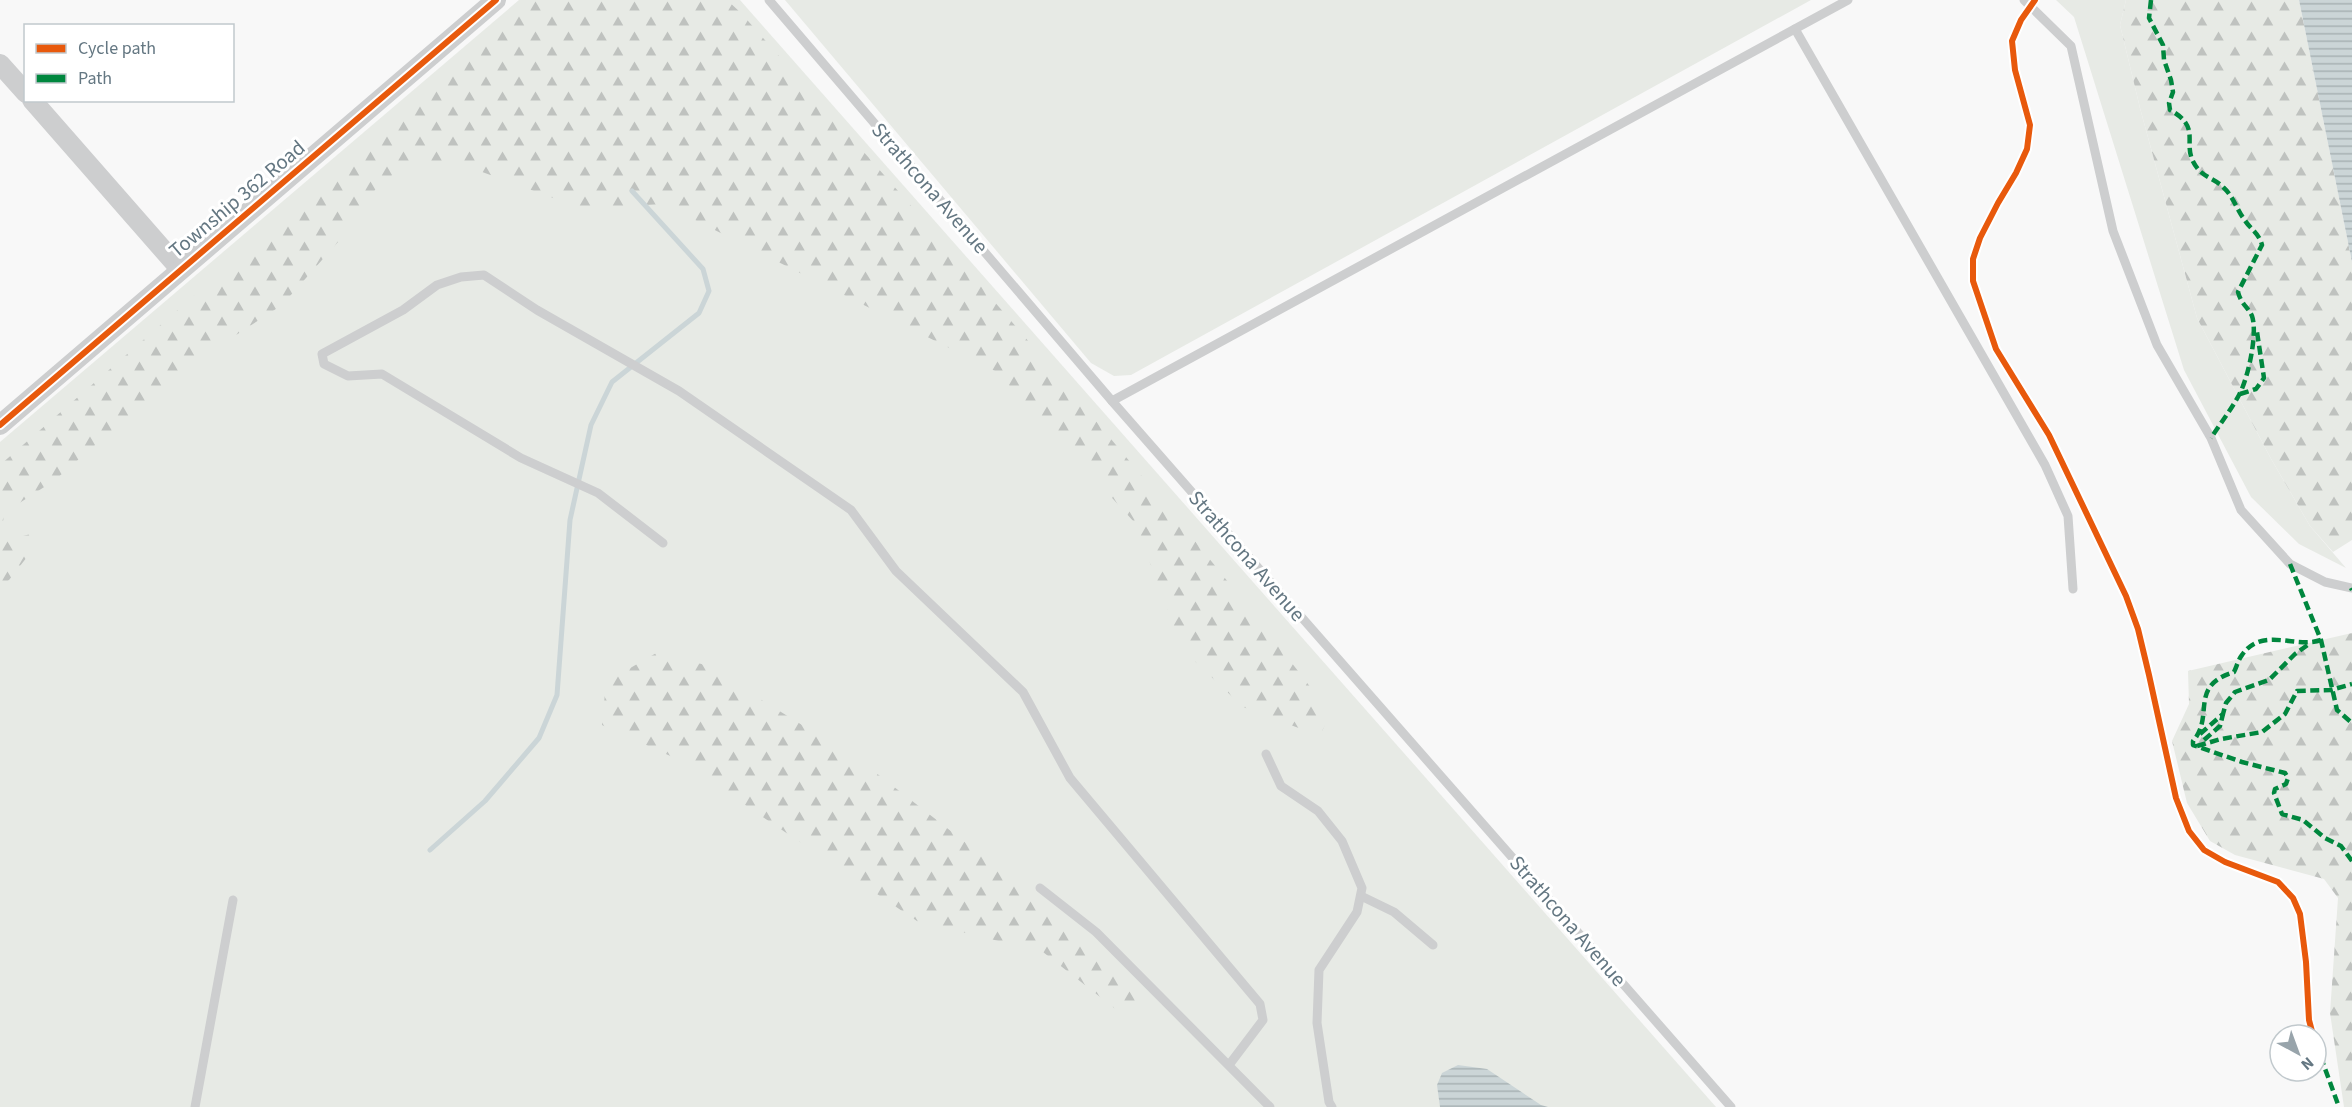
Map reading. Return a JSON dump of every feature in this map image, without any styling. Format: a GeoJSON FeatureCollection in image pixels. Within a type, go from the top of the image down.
{"type":"FeatureCollection","features":[{"type":"Feature","properties":{"kind":"street","name":"Township 362 Road"},"geometry":{"type":"LineString","coordinates":[[0,424],[496,0]]}},
{"type":"Feature","properties":{"kind":"street"},"geometry":{"type":"LineString","coordinates":[[0,64],[24,91]]}},
{"type":"Feature","properties":{"kind":"street"},"geometry":{"type":"LineString","coordinates":[[34,102],[180,269]]}},
{"type":"Feature","properties":{"kind":"lane","name":"Strathcona Avenue"},"geometry":{"type":"LineString","coordinates":[[769,0],[1112,401],[1731,1107]]}},
{"type":"Feature","properties":{"kind":"lane"},"geometry":{"type":"LineString","coordinates":[[1112,401],[1848,0]]}},
{"type":"Feature","properties":{"kind":"lane"},"geometry":{"type":"LineString","coordinates":[[2024,0],[2071,46],[2113,231],[2157,345],[2211,438],[2241,510],[2290,564],[2325,582],[2352,588]]}},
{"type":"Feature","properties":{"kind":"lane"},"geometry":{"type":"LineString","coordinates":[[1795,29],[2045,465],[2068,516],[2073,590]]}},
{"type":"Feature","properties":{"kind":"lane"},"geometry":{"type":"LineString","coordinates":[[663,543],[598,493],[521,458],[382,374],[348,376],[324,364],[322,354],[403,310],[437,285],[461,277],[484,275],[537,310],[679,391],[851,510],[896,571],[1023,692],[1070,778],[1260,1004],[1263,1020],[1228,1065]]}},
{"type":"Feature","properties":{"kind":"lane"},"geometry":{"type":"LineString","coordinates":[[1266,754],[1281,786],[1318,811],[1342,841],[1362,888],[1357,912],[1318,970],[1317,1023],[1329,1102],[1332,1107]]}},
{"type":"Feature","properties":{"kind":"lane"},"geometry":{"type":"LineString","coordinates":[[1040,888],[1096,932],[1270,1107]]}},
{"type":"Feature","properties":{"kind":"lane"},"geometry":{"type":"LineString","coordinates":[[1360,896],[1394,912],[1433,945]]}},
{"type":"Feature","properties":{"kind":"lane"},"geometry":{"type":"LineString","coordinates":[[195,1107],[233,900]]}},
{"type":"Feature","properties":{"kind":"green space"},"geometry":{"type":"Polygon","coordinates":[[[519,0],[740,0],[1716,1107],[0,1107],[0,442],[519,0]]]}},
{"type":"Feature","properties":{"kind":"green space"},"geometry":{"type":"Polygon","coordinates":[[[533,0],[727,0],[741,13],[968,271],[1189,533],[1330,713],[1320,736],[1243,707],[1183,650],[1135,523],[997,372],[663,204],[575,206],[466,166],[405,164],[375,190],[346,233],[282,305],[201,358],[148,399],[55,480],[4,513],[1,542],[49,529],[9,580],[0,586],[0,465],[533,0]]]}},
{"type":"Feature","properties":{"kind":"green space"},"geometry":{"type":"Polygon","coordinates":[[[785,0],[1811,0],[1131,375],[1114,376],[1091,363],[785,0]]]}},
{"type":"Feature","properties":{"kind":"green space"},"geometry":{"type":"Polygon","coordinates":[[[2056,0],[2126,0],[2120,25],[2197,318],[2270,457],[2310,526],[2346,568],[2299,544],[2251,497],[2184,370],[2074,17],[2056,0]]]}},
{"type":"Feature","properties":{"kind":"green space"},"geometry":{"type":"Polygon","coordinates":[[[2126,0],[2299,0],[2352,262],[2352,540],[2333,552],[2310,526],[2270,457],[2197,318],[2120,25],[2126,0]]]}},
{"type":"Feature","properties":{"kind":"green space"},"geometry":{"type":"Polygon","coordinates":[[[2352,633],[2352,1107],[2344,1107],[2330,1013],[2338,898],[2324,879],[2235,855],[2210,841],[2187,803],[2172,741],[2189,704],[2188,671],[2352,633]]]}},
{"type":"Feature","properties":{"kind":"green space"},"geometry":{"type":"Polygon","coordinates":[[[658,652],[705,665],[862,762],[1077,929],[1147,997],[1123,1015],[1043,952],[917,921],[677,759],[602,725],[606,682],[658,652]]]}},
{"type":"Feature","properties":{"kind":"shaded area"},"geometry":{"type":"Polygon","coordinates":[[[2299,0],[2352,0],[2352,262],[2299,0]]]}},
{"type":"Feature","properties":{"kind":"shaded area"},"geometry":{"type":"Polygon","coordinates":[[[1458,1065],[1487,1069],[1541,1105],[1548,1107],[1440,1107],[1437,1085],[1442,1073],[1458,1065]]]}},
{"type":"Feature","properties":{"kind":"waterway"},"geometry":{"type":"LineString","coordinates":[[430,850],[485,801],[539,738],[557,695],[570,520],[591,425],[612,382],[699,313],[709,291],[703,269],[632,191]]}},
{"type":"Feature","properties":{"kind":"marked path"},"geometry":{"type":"LineString","coordinates":[[2151,0],[2149,18],[2163,45],[2164,60],[2171,80],[2173,92],[2169,103],[2170,110],[2186,124],[2189,131],[2192,160],[2201,172],[2227,191],[2246,222],[2259,237],[2262,245],[2238,292],[2254,324],[2249,367],[2239,395],[2211,438]]}},
{"type":"Feature","properties":{"kind":"marked path"},"geometry":{"type":"LineString","coordinates":[[2240,394],[2256,389],[2264,378],[2257,332]]}},
{"type":"Feature","properties":{"kind":"marked path"},"geometry":{"type":"LineString","coordinates":[[2290,564],[2321,640],[2337,710],[2352,723]]}},
{"type":"Feature","properties":{"kind":"marked path"},"geometry":{"type":"LineString","coordinates":[[2321,640],[2311,642],[2269,640],[2250,646],[2241,657],[2234,672],[2211,685],[2204,702],[2202,722],[2193,745],[2242,762],[2285,773],[2288,778],[2286,784],[2275,789],[2274,793],[2282,814],[2303,820],[2325,838],[2341,846],[2352,861]]}},
{"type":"Feature","properties":{"kind":"marked path"},"geometry":{"type":"LineString","coordinates":[[2200,734],[2223,714],[2226,703],[2235,692],[2269,680],[2295,654],[2309,644]]}},
{"type":"Feature","properties":{"kind":"marked path"},"geometry":{"type":"LineString","coordinates":[[2197,746],[2262,732],[2285,714],[2297,691],[2331,690],[2352,684]]}},
{"type":"Feature","properties":{"kind":"marked path"},"geometry":{"type":"LineString","coordinates":[[2204,740],[2220,726],[2223,714]]}},
{"type":"Feature","properties":{"kind":"marked path"},"geometry":{"type":"LineString","coordinates":[[2328,1077],[2339,1107]]}},
{"type":"Feature","properties":{"kind":"cycle path"},"geometry":{"type":"LineString","coordinates":[[0,425],[496,0]]}},
{"type":"Feature","properties":{"kind":"cycle path"},"geometry":{"type":"LineString","coordinates":[[2035,0],[2021,20],[2012,41],[2015,70],[2030,125],[2027,149],[1980,238],[1973,259],[1973,281],[1996,349],[2049,435],[2126,596],[2138,629],[2176,798],[2189,831],[2204,850],[2225,862],[2278,882],[2293,898],[2300,914],[2310,1023]]}}]}
